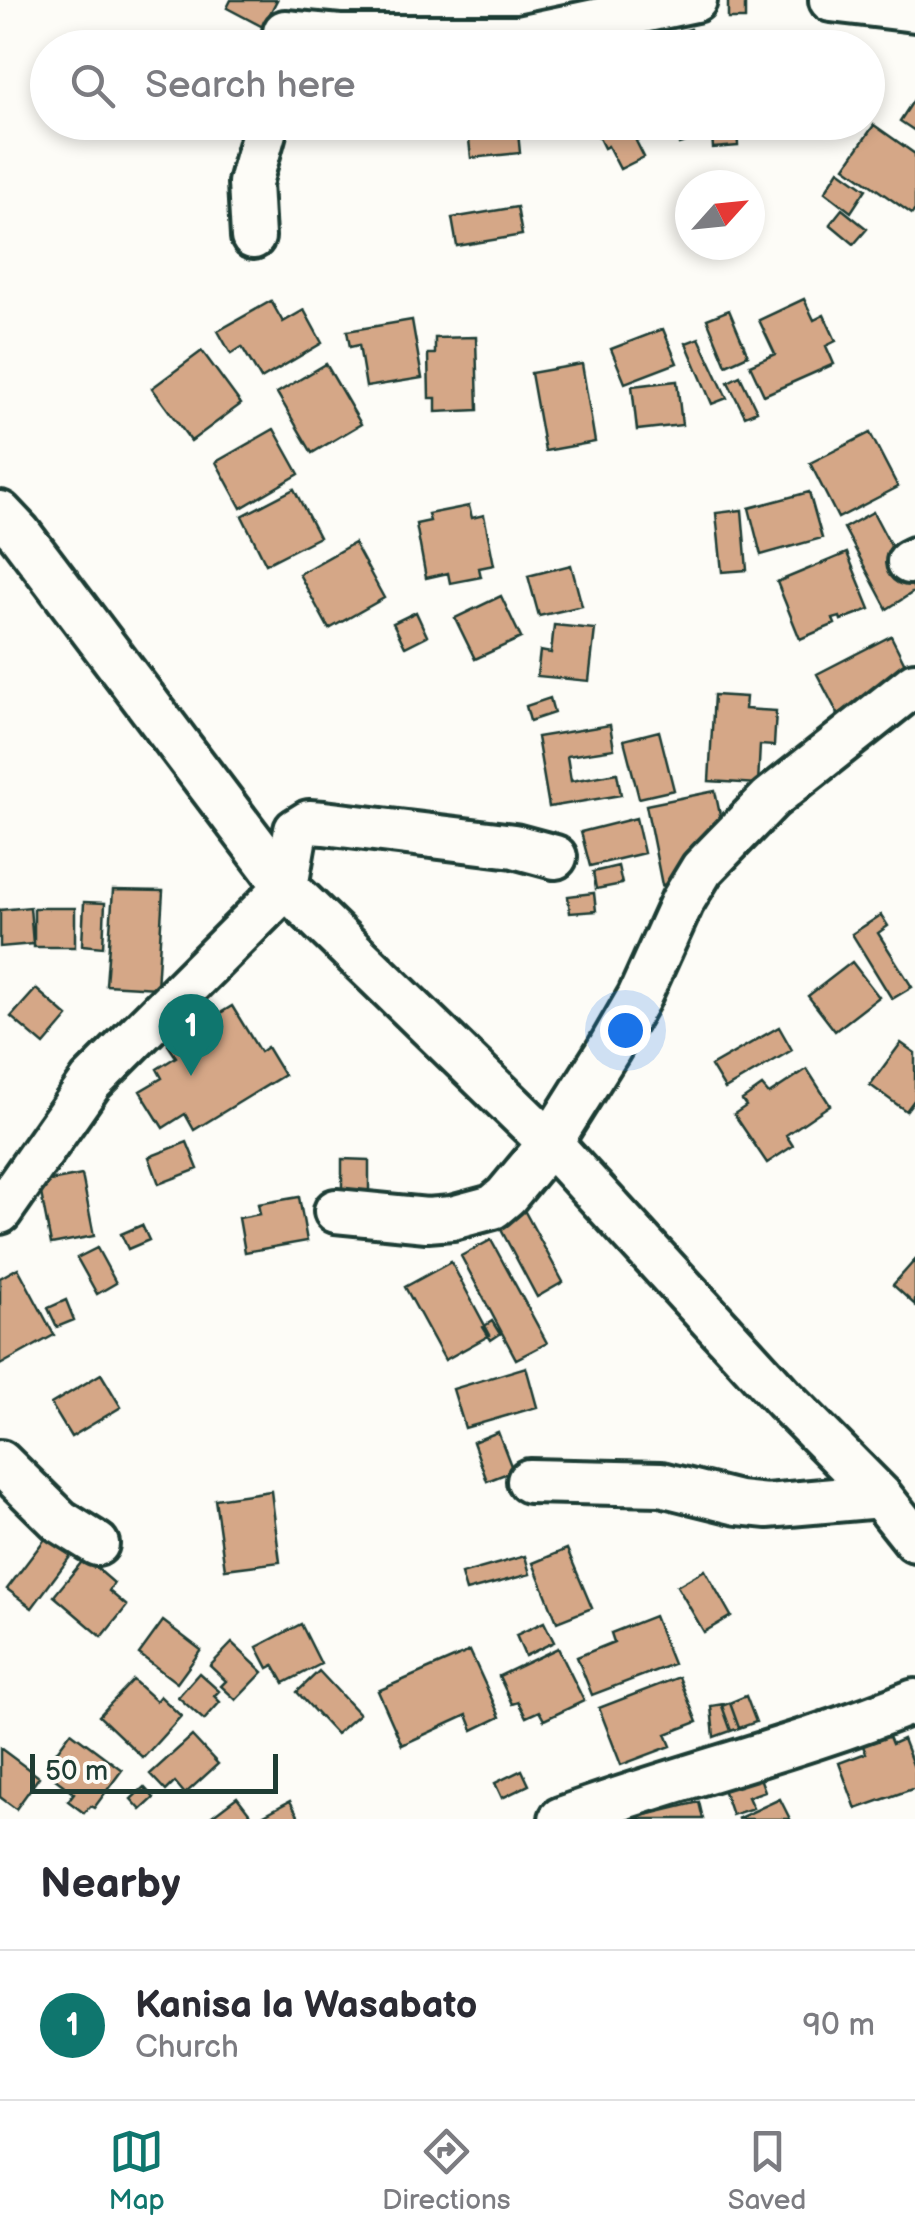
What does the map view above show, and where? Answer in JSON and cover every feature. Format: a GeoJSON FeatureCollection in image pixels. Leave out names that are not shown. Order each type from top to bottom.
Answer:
{"type":"FeatureCollection","features":[{"type":"Feature","properties":{"kind":"street"},"geometry":{"type":"LineString","coordinates":[[287,30],[316,0]]}},
{"type":"Feature","properties":{"kind":"street"},"geometry":{"type":"LineString","coordinates":[[490,0],[514,30]]}},
{"type":"Feature","properties":{"kind":"street"},"geometry":{"type":"LineString","coordinates":[[552,30],[695,0]]}},
{"type":"Feature","properties":{"kind":"street"},"geometry":{"type":"LineString","coordinates":[[831,0],[915,10]]}},
{"type":"Feature","properties":{"kind":"street"},"geometry":{"type":"LineString","coordinates":[[253,237],[250,182],[262,140]]}},
{"type":"Feature","properties":{"kind":"street"},"geometry":{"type":"LineString","coordinates":[[0,513],[286,887],[550,1143],[784,1399],[880,1496],[915,1540]]}},
{"type":"Feature","properties":{"kind":"street"},"geometry":{"type":"LineString","coordinates":[[336,1210],[426,1220],[474,1214],[493,1207],[506,1196],[550,1143],[640,997],[682,902],[702,869],[770,800],[915,684]]}},
{"type":"Feature","properties":{"kind":"street"},"geometry":{"type":"LineString","coordinates":[[0,1212],[91,1082],[286,887],[296,830],[309,822],[499,844],[556,858]]}},
{"type":"Feature","properties":{"kind":"street"},"geometry":{"type":"LineString","coordinates":[[0,1462],[60,1521],[97,1544]]}},
{"type":"Feature","properties":{"kind":"street"},"geometry":{"type":"LineString","coordinates":[[529,1481],[661,1484],[767,1506],[880,1496]]}},
{"type":"Feature","properties":{"kind":"street"},"geometry":{"type":"LineString","coordinates":[[562,1819],[850,1727],[915,1700]]}},
{"type":"Feature","properties":{"kind":"building"},"geometry":{"type":"Polygon","coordinates":[[[231,0],[277,0],[263,27],[227,8],[231,0]]]}},
{"type":"Feature","properties":{"kind":"building"},"geometry":{"type":"Polygon","coordinates":[[[728,0],[745,0],[745,19],[728,19],[728,0]]]}},
{"type":"Feature","properties":{"kind":"building"},"geometry":{"type":"Polygon","coordinates":[[[915,98],[915,131],[900,121],[915,98]]]}},
{"type":"Feature","properties":{"kind":"building"},"geometry":{"type":"Polygon","coordinates":[[[885,133],[915,154],[915,210],[912,214],[845,167],[864,140],[885,140],[885,133]]]}},
{"type":"Feature","properties":{"kind":"building"},"geometry":{"type":"Polygon","coordinates":[[[469,140],[519,140],[520,153],[471,158],[469,140]]]}},
{"type":"Feature","properties":{"kind":"building"},"geometry":{"type":"Polygon","coordinates":[[[600,140],[638,140],[644,157],[620,169],[608,146],[604,148],[600,140]]]}},
{"type":"Feature","properties":{"kind":"building"},"geometry":{"type":"Polygon","coordinates":[[[712,140],[738,140],[738,146],[713,148],[712,140]]]}},
{"type":"Feature","properties":{"kind":"building"},"geometry":{"type":"Polygon","coordinates":[[[839,170],[866,189],[851,212],[825,192],[839,170]]]}},
{"type":"Feature","properties":{"kind":"building"},"geometry":{"type":"Polygon","coordinates":[[[517,207],[522,235],[457,246],[452,218],[517,207]]]}},
{"type":"Feature","properties":{"kind":"building"},"geometry":{"type":"Polygon","coordinates":[[[842,209],[867,229],[854,244],[830,224],[842,209]]]}},
{"type":"Feature","properties":{"kind":"building"},"geometry":{"type":"Polygon","coordinates":[[[804,299],[814,320],[824,315],[836,341],[826,346],[834,364],[764,395],[750,365],[775,354],[759,320],[804,299]]]}},
{"type":"Feature","properties":{"kind":"building"},"geometry":{"type":"Polygon","coordinates":[[[271,301],[283,322],[304,310],[322,343],[261,379],[242,347],[231,354],[218,331],[271,301]]]}},
{"type":"Feature","properties":{"kind":"building"},"geometry":{"type":"Polygon","coordinates":[[[729,310],[748,355],[726,365],[707,319],[729,310]]]}},
{"type":"Feature","properties":{"kind":"building"},"geometry":{"type":"Polygon","coordinates":[[[412,320],[422,378],[366,387],[359,345],[350,347],[347,331],[412,320]]]}},
{"type":"Feature","properties":{"kind":"building"},"geometry":{"type":"Polygon","coordinates":[[[663,329],[677,363],[625,383],[611,349],[663,329]]]}},
{"type":"Feature","properties":{"kind":"building"},"geometry":{"type":"Polygon","coordinates":[[[476,337],[478,410],[436,412],[436,398],[429,398],[428,354],[435,354],[435,338],[476,337]]]}},
{"type":"Feature","properties":{"kind":"building"},"geometry":{"type":"Polygon","coordinates":[[[699,338],[727,398],[712,404],[686,343],[699,338]]]}},
{"type":"Feature","properties":{"kind":"building"},"geometry":{"type":"Polygon","coordinates":[[[202,351],[241,404],[191,441],[152,388],[202,351]]]}},
{"type":"Feature","properties":{"kind":"building"},"geometry":{"type":"Polygon","coordinates":[[[326,364],[361,424],[312,453],[277,393],[326,364]]]}},
{"type":"Feature","properties":{"kind":"building"},"geometry":{"type":"Polygon","coordinates":[[[582,364],[595,442],[545,451],[531,373],[582,364]]]}},
{"type":"Feature","properties":{"kind":"building"},"geometry":{"type":"Polygon","coordinates":[[[740,376],[757,411],[745,416],[728,382],[740,376]]]}},
{"type":"Feature","properties":{"kind":"building"},"geometry":{"type":"Polygon","coordinates":[[[677,381],[682,425],[637,430],[632,386],[677,381]]]}},
{"type":"Feature","properties":{"kind":"building"},"geometry":{"type":"Polygon","coordinates":[[[274,429],[299,474],[241,508],[216,462],[274,429]]]}},
{"type":"Feature","properties":{"kind":"building"},"geometry":{"type":"Polygon","coordinates":[[[870,433],[898,487],[838,518],[810,463],[870,433]]]}},
{"type":"Feature","properties":{"kind":"building"},"geometry":{"type":"Polygon","coordinates":[[[294,489],[319,537],[266,564],[242,516],[294,489]]]}},
{"type":"Feature","properties":{"kind":"building"},"geometry":{"type":"Polygon","coordinates":[[[809,492],[822,538],[761,555],[749,508],[809,492]]]}},
{"type":"Feature","properties":{"kind":"building"},"geometry":{"type":"Polygon","coordinates":[[[469,506],[472,518],[484,515],[494,565],[479,568],[481,577],[450,583],[448,573],[426,578],[416,524],[430,521],[428,514],[469,506]]]}},
{"type":"Feature","properties":{"kind":"building"},"geometry":{"type":"Polygon","coordinates":[[[742,510],[747,570],[722,572],[716,513],[742,510]]]}},
{"type":"Feature","properties":{"kind":"building"},"geometry":{"type":"Polygon","coordinates":[[[873,512],[915,591],[887,609],[844,528],[873,512]]]}},
{"type":"Feature","properties":{"kind":"building"},"geometry":{"type":"Polygon","coordinates":[[[354,543],[384,598],[329,629],[299,574],[354,543]]]}},
{"type":"Feature","properties":{"kind":"building"},"geometry":{"type":"Polygon","coordinates":[[[847,553],[870,609],[841,620],[833,619],[835,624],[800,639],[777,582],[847,553]]]}},
{"type":"Feature","properties":{"kind":"building"},"geometry":{"type":"Polygon","coordinates":[[[571,565],[582,606],[539,616],[528,576],[571,565]]]}},
{"type":"Feature","properties":{"kind":"building"},"geometry":{"type":"Polygon","coordinates":[[[501,596],[521,638],[475,659],[455,618],[501,596]]]}},
{"type":"Feature","properties":{"kind":"building"},"geometry":{"type":"Polygon","coordinates":[[[416,612],[427,636],[405,647],[393,623],[416,612]]]}},
{"type":"Feature","properties":{"kind":"building"},"geometry":{"type":"Polygon","coordinates":[[[554,625],[595,629],[589,681],[537,676],[540,651],[551,653],[554,625]]]}},
{"type":"Feature","properties":{"kind":"building"},"geometry":{"type":"Polygon","coordinates":[[[891,636],[915,684],[865,700],[838,714],[817,674],[891,636]]]}},
{"type":"Feature","properties":{"kind":"building"},"geometry":{"type":"Polygon","coordinates":[[[714,695],[746,697],[745,709],[776,711],[774,746],[760,745],[758,784],[709,781],[714,695]]]}},
{"type":"Feature","properties":{"kind":"building"},"geometry":{"type":"Polygon","coordinates":[[[550,698],[554,713],[530,721],[526,706],[550,698]]]}},
{"type":"Feature","properties":{"kind":"building"},"geometry":{"type":"Polygon","coordinates":[[[610,725],[614,749],[567,756],[571,781],[617,773],[621,795],[549,807],[537,737],[610,725]]]}},
{"type":"Feature","properties":{"kind":"building"},"geometry":{"type":"Polygon","coordinates":[[[659,731],[674,790],[639,798],[624,740],[659,731]]]}},
{"type":"Feature","properties":{"kind":"building"},"geometry":{"type":"Polygon","coordinates":[[[715,791],[732,871],[662,885],[646,805],[715,791]]]}},
{"type":"Feature","properties":{"kind":"building"},"geometry":{"type":"Polygon","coordinates":[[[636,818],[644,853],[590,866],[581,832],[636,818]]]}},
{"type":"Feature","properties":{"kind":"building"},"geometry":{"type":"Polygon","coordinates":[[[618,866],[622,884],[596,889],[593,872],[618,866]]]}},
{"type":"Feature","properties":{"kind":"building"},"geometry":{"type":"Polygon","coordinates":[[[113,890],[163,891],[157,988],[106,985],[113,890]]]}},
{"type":"Feature","properties":{"kind":"building"},"geometry":{"type":"Polygon","coordinates":[[[594,893],[596,911],[570,913],[568,896],[594,893]]]}},
{"type":"Feature","properties":{"kind":"building"},"geometry":{"type":"Polygon","coordinates":[[[84,902],[105,903],[103,947],[82,945],[84,902]]]}},
{"type":"Feature","properties":{"kind":"building"},"geometry":{"type":"Polygon","coordinates":[[[30,907],[33,944],[0,947],[0,910],[30,907]]]}},
{"type":"Feature","properties":{"kind":"building"},"geometry":{"type":"Polygon","coordinates":[[[34,908],[75,908],[75,947],[34,947],[34,908]]]}},
{"type":"Feature","properties":{"kind":"building"},"geometry":{"type":"Polygon","coordinates":[[[881,915],[888,926],[878,933],[912,987],[892,999],[852,934],[881,915]]]}},
{"type":"Feature","properties":{"kind":"building"},"geometry":{"type":"Polygon","coordinates":[[[852,962],[879,997],[835,1031],[808,996],[852,962]]]}},
{"type":"Feature","properties":{"kind":"building"},"geometry":{"type":"Polygon","coordinates":[[[36,989],[68,1017],[44,1045],[11,1017],[36,989]]]}},
{"type":"Feature","properties":{"kind":"building"},"geometry":{"type":"Polygon","coordinates":[[[232,1006],[260,1052],[267,1047],[284,1075],[194,1130],[185,1114],[163,1128],[140,1091],[162,1078],[157,1069],[176,1057],[168,1045],[232,1006]]]}},
{"type":"Feature","properties":{"kind":"building"},"geometry":{"type":"Polygon","coordinates":[[[779,1027],[792,1050],[725,1089],[711,1066],[779,1027]]]}},
{"type":"Feature","properties":{"kind":"building"},"geometry":{"type":"Polygon","coordinates":[[[901,1043],[915,1053],[915,1099],[906,1111],[870,1085],[901,1043]]]}},
{"type":"Feature","properties":{"kind":"building"},"geometry":{"type":"Polygon","coordinates":[[[807,1069],[830,1105],[786,1135],[793,1146],[767,1163],[734,1114],[746,1106],[742,1100],[762,1086],[769,1094],[807,1069]]]}},
{"type":"Feature","properties":{"kind":"building"},"geometry":{"type":"Polygon","coordinates":[[[187,1142],[198,1169],[159,1184],[149,1157],[187,1142]]]}},
{"type":"Feature","properties":{"kind":"building"},"geometry":{"type":"Polygon","coordinates":[[[342,1159],[369,1160],[369,1195],[342,1194],[342,1159]]]}},
{"type":"Feature","properties":{"kind":"building"},"geometry":{"type":"Polygon","coordinates":[[[82,1175],[94,1236],[51,1244],[39,1183],[82,1175]]]}},
{"type":"Feature","properties":{"kind":"building"},"geometry":{"type":"Polygon","coordinates":[[[299,1197],[307,1241],[245,1252],[239,1218],[260,1214],[258,1204],[299,1197]]]}},
{"type":"Feature","properties":{"kind":"building"},"geometry":{"type":"Polygon","coordinates":[[[524,1210],[563,1282],[537,1297],[498,1224],[524,1210]]]}},
{"type":"Feature","properties":{"kind":"building"},"geometry":{"type":"Polygon","coordinates":[[[142,1225],[149,1240],[128,1249],[121,1234],[142,1225]]]}},
{"type":"Feature","properties":{"kind":"building"},"geometry":{"type":"Polygon","coordinates":[[[491,1240],[547,1343],[516,1359],[461,1256],[491,1240]]]}},
{"type":"Feature","properties":{"kind":"building"},"geometry":{"type":"Polygon","coordinates":[[[97,1248],[116,1283],[97,1294],[77,1258],[97,1248]]]}},
{"type":"Feature","properties":{"kind":"building"},"geometry":{"type":"Polygon","coordinates":[[[915,1260],[915,1305],[893,1285],[915,1260]]]}},
{"type":"Feature","properties":{"kind":"building"},"geometry":{"type":"Polygon","coordinates":[[[451,1262],[490,1335],[445,1360],[405,1287],[451,1262]]]}},
{"type":"Feature","properties":{"kind":"building"},"geometry":{"type":"Polygon","coordinates":[[[18,1268],[54,1335],[0,1365],[0,1278],[18,1268]]]}},
{"type":"Feature","properties":{"kind":"building"},"geometry":{"type":"Polygon","coordinates":[[[66,1300],[74,1320],[57,1327],[48,1308],[66,1300]]]}},
{"type":"Feature","properties":{"kind":"building"},"geometry":{"type":"Polygon","coordinates":[[[492,1321],[500,1334],[491,1340],[483,1327],[492,1321]]]}},
{"type":"Feature","properties":{"kind":"building"},"geometry":{"type":"Polygon","coordinates":[[[526,1367],[537,1407],[465,1428],[453,1389],[526,1367]]]}},
{"type":"Feature","properties":{"kind":"building"},"geometry":{"type":"Polygon","coordinates":[[[101,1374],[121,1407],[71,1437],[51,1404],[101,1374]]]}},
{"type":"Feature","properties":{"kind":"building"},"geometry":{"type":"Polygon","coordinates":[[[498,1432],[513,1471],[487,1481],[473,1442],[498,1432]]]}},
{"type":"Feature","properties":{"kind":"building"},"geometry":{"type":"Polygon","coordinates":[[[271,1491],[280,1562],[225,1569],[215,1499],[271,1491]]]}},
{"type":"Feature","properties":{"kind":"building"},"geometry":{"type":"Polygon","coordinates":[[[54,1527],[78,1546],[32,1608],[7,1589],[54,1527]]]}},
{"type":"Feature","properties":{"kind":"building"},"geometry":{"type":"Polygon","coordinates":[[[567,1549],[592,1608],[557,1622],[533,1563],[567,1549]]]}},
{"type":"Feature","properties":{"kind":"building"},"geometry":{"type":"Polygon","coordinates":[[[525,1556],[530,1574],[466,1591],[461,1574],[525,1556]]]}},
{"type":"Feature","properties":{"kind":"building"},"geometry":{"type":"Polygon","coordinates":[[[85,1558],[114,1583],[109,1591],[127,1606],[102,1637],[54,1596],[85,1558]]]}},
{"type":"Feature","properties":{"kind":"building"},"geometry":{"type":"Polygon","coordinates":[[[705,1570],[731,1616],[704,1632],[677,1586],[705,1570]]]}},
{"type":"Feature","properties":{"kind":"building"},"geometry":{"type":"Polygon","coordinates":[[[654,1616],[673,1664],[592,1695],[577,1657],[614,1642],[611,1633],[654,1616]]]}},
{"type":"Feature","properties":{"kind":"building"},"geometry":{"type":"Polygon","coordinates":[[[163,1621],[201,1650],[177,1683],[139,1654],[163,1621]]]}},
{"type":"Feature","properties":{"kind":"building"},"geometry":{"type":"Polygon","coordinates":[[[544,1622],[554,1642],[525,1656],[516,1635],[544,1622]]]}},
{"type":"Feature","properties":{"kind":"building"},"geometry":{"type":"Polygon","coordinates":[[[301,1624],[321,1664],[284,1683],[274,1665],[268,1668],[257,1647],[301,1624]]]}},
{"type":"Feature","properties":{"kind":"building"},"geometry":{"type":"Polygon","coordinates":[[[232,1643],[263,1672],[236,1700],[221,1686],[226,1681],[210,1666],[232,1643]]]}},
{"type":"Feature","properties":{"kind":"building"},"geometry":{"type":"Polygon","coordinates":[[[558,1648],[584,1701],[544,1720],[539,1711],[526,1717],[518,1702],[512,1704],[499,1676],[558,1648]]]}},
{"type":"Feature","properties":{"kind":"building"},"geometry":{"type":"Polygon","coordinates":[[[470,1651],[500,1717],[473,1730],[467,1715],[402,1745],[378,1691],[470,1651]]]}},
{"type":"Feature","properties":{"kind":"building"},"geometry":{"type":"Polygon","coordinates":[[[319,1671],[359,1714],[336,1734],[297,1692],[319,1671]]]}},
{"type":"Feature","properties":{"kind":"building"},"geometry":{"type":"Polygon","coordinates":[[[199,1673],[219,1691],[214,1696],[220,1702],[204,1720],[178,1697],[199,1673]]]}},
{"type":"Feature","properties":{"kind":"building"},"geometry":{"type":"Polygon","coordinates":[[[679,1677],[697,1722],[666,1734],[671,1746],[621,1765],[599,1708],[679,1677]]]}},
{"type":"Feature","properties":{"kind":"building"},"geometry":{"type":"Polygon","coordinates":[[[133,1680],[156,1701],[160,1696],[181,1716],[143,1758],[99,1716],[133,1680]]]}},
{"type":"Feature","properties":{"kind":"building"},"geometry":{"type":"Polygon","coordinates":[[[746,1696],[756,1722],[731,1731],[722,1706],[746,1696]]]}},
{"type":"Feature","properties":{"kind":"building"},"geometry":{"type":"Polygon","coordinates":[[[730,1703],[739,1728],[714,1737],[711,1706],[730,1703]]]}},
{"type":"Feature","properties":{"kind":"building"},"geometry":{"type":"Polygon","coordinates":[[[71,1732],[122,1770],[94,1808],[90,1806],[84,1813],[68,1801],[74,1793],[51,1776],[62,1761],[54,1755],[71,1732]]]}},
{"type":"Feature","properties":{"kind":"building"},"geometry":{"type":"Polygon","coordinates":[[[888,1734],[892,1744],[903,1739],[915,1770],[915,1788],[856,1809],[839,1763],[866,1753],[862,1744],[888,1734]]]}},
{"type":"Feature","properties":{"kind":"building"},"geometry":{"type":"Polygon","coordinates":[[[192,1736],[218,1764],[185,1794],[175,1782],[166,1791],[150,1774],[192,1736]]]}},
{"type":"Feature","properties":{"kind":"building"},"geometry":{"type":"Polygon","coordinates":[[[0,1748],[39,1777],[16,1809],[0,1797],[0,1748]]]}},
{"type":"Feature","properties":{"kind":"building"},"geometry":{"type":"Polygon","coordinates":[[[756,1767],[765,1791],[748,1797],[753,1808],[732,1815],[720,1780],[756,1767]]]}},
{"type":"Feature","properties":{"kind":"building"},"geometry":{"type":"Polygon","coordinates":[[[522,1770],[529,1785],[502,1798],[495,1783],[522,1770]]]}},
{"type":"Feature","properties":{"kind":"building"},"geometry":{"type":"Polygon","coordinates":[[[144,1787],[154,1798],[141,1810],[131,1799],[144,1787]]]}},
{"type":"Feature","properties":{"kind":"building"},"geometry":{"type":"Polygon","coordinates":[[[237,1797],[250,1814],[243,1819],[208,1819],[237,1797]]]}},
{"type":"Feature","properties":{"kind":"building"},"geometry":{"type":"Polygon","coordinates":[[[780,1799],[790,1819],[737,1819],[780,1799]]]}},
{"type":"Feature","properties":{"kind":"building"},"geometry":{"type":"Polygon","coordinates":[[[290,1801],[300,1819],[266,1819],[264,1815],[290,1801]]]}},
{"type":"Feature","properties":{"kind":"building"},"geometry":{"type":"Polygon","coordinates":[[[699,1802],[703,1819],[629,1819],[699,1802]]]}},
{"type":"Feature","properties":{"kind":"place","name":"Kanisa la Wasabato"},"geometry":{"type":"Point","coordinates":[191,1076]}}]}
